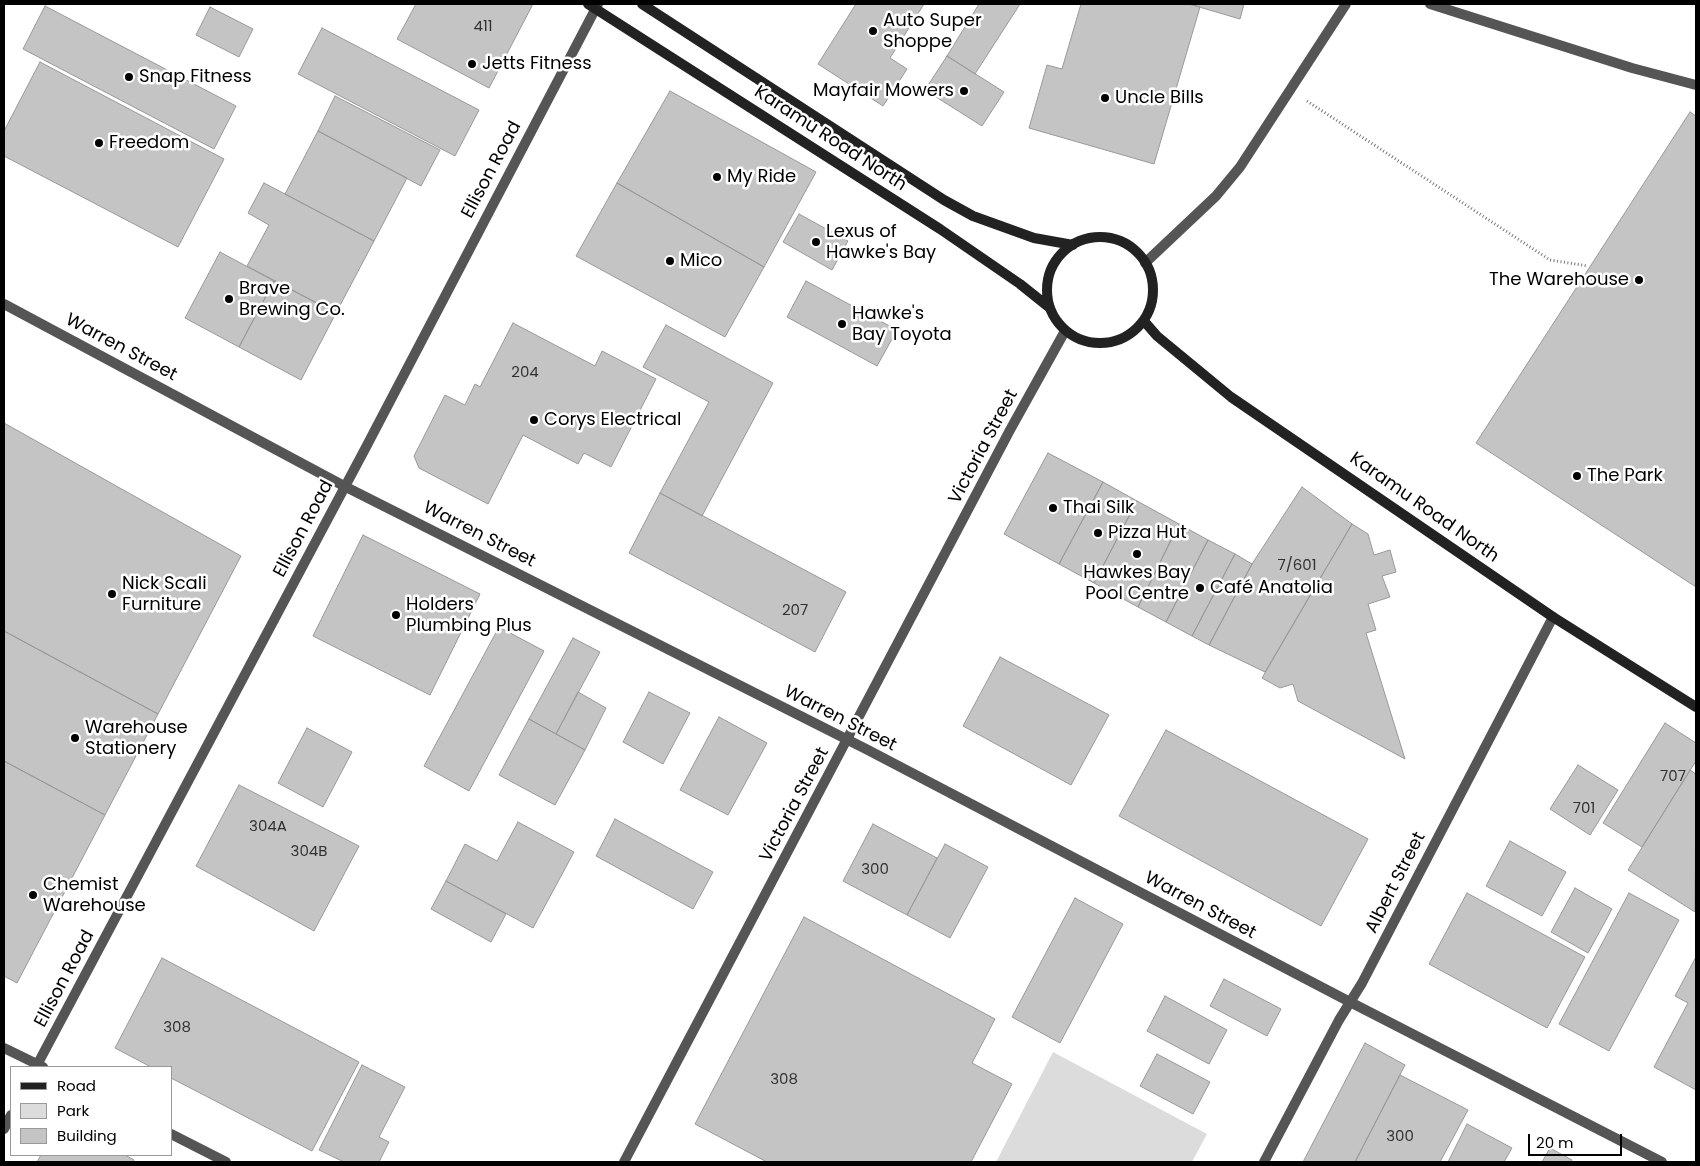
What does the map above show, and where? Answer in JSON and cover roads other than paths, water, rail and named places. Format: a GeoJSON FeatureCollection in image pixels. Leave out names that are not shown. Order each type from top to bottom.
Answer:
{"type":"FeatureCollection","features":[{"type":"Feature","properties":{"kind":"main road","name":"Karamu Road North"},"geometry":{"type":"LineString","coordinates":[[642,4],[944,200],[973,216],[1034,238],[1073,245]]}},
{"type":"Feature","properties":{"kind":"main road","name":"Karamu Road North"},"geometry":{"type":"LineString","coordinates":[[594,5],[940,228],[1020,284],[1050,308]]}},
{"type":"Feature","properties":{"kind":"main road"},"geometry":{"type":"LineString","coordinates":[[1097,237],[1116,239],[1133,248],[1146,263],[1151,276],[1153,291],[1151,305],[1144,321],[1129,335],[1108,344],[1085,342],[1065,331],[1054,318],[1047,302],[1047,284],[1051,268],[1062,252],[1073,245],[1097,237]]}},
{"type":"Feature","properties":{"kind":"main road","name":"Karamu Road North"},"geometry":{"type":"LineString","coordinates":[[1144,321],[1157,336],[1231,397],[1553,617],[1696,707]]}},
{"type":"Feature","properties":{"kind":"street"},"geometry":{"type":"LineString","coordinates":[[1146,263],[1216,196],[1240,167],[1346,4]]}},
{"type":"Feature","properties":{"kind":"street"},"geometry":{"type":"LineString","coordinates":[[1430,4],[1632,68],[1696,85]]}},
{"type":"Feature","properties":{"kind":"street","name":"Ellison Road"},"geometry":{"type":"LineString","coordinates":[[39,1066],[594,5]]}},
{"type":"Feature","properties":{"kind":"street","name":"Warren Street"},"geometry":{"type":"LineString","coordinates":[[4,304],[344,486],[847,740],[1662,1162]]}},
{"type":"Feature","properties":{"kind":"street","name":"Victoria Street"},"geometry":{"type":"LineString","coordinates":[[624,1162],[1010,430],[1065,331]]}},
{"type":"Feature","properties":{"kind":"street","name":"Albert Street"},"geometry":{"type":"LineString","coordinates":[[1264,1162],[1362,983],[1553,617]]}},
{"type":"Feature","properties":{"kind":"street"},"geometry":{"type":"LineString","coordinates":[[4,1048],[39,1066]]}},
{"type":"Feature","properties":{"kind":"street"},"geometry":{"type":"LineString","coordinates":[[4,1129],[10,1117]]}},
{"type":"Feature","properties":{"kind":"street"},"geometry":{"type":"LineString","coordinates":[[172,1135],[226,1162]]}},
{"type":"Feature","properties":{"kind":"place","name":"Auto Super Shoppe"},"geometry":{"type":"Point","coordinates":[873,31]}},
{"type":"Feature","properties":{"kind":"place","name":"Jetts Fitness"},"geometry":{"type":"Point","coordinates":[472,64]}},
{"type":"Feature","properties":{"kind":"place","name":"Snap Fitness"},"geometry":{"type":"Point","coordinates":[129,77]}},
{"type":"Feature","properties":{"kind":"place","name":"Mayfair Mowers"},"geometry":{"type":"Point","coordinates":[964,91]}},
{"type":"Feature","properties":{"kind":"place","name":"Uncle Bills"},"geometry":{"type":"Point","coordinates":[1105,98]}},
{"type":"Feature","properties":{"kind":"place","name":"Freedom"},"geometry":{"type":"Point","coordinates":[99,143]}},
{"type":"Feature","properties":{"kind":"place","name":"My Ride"},"geometry":{"type":"Point","coordinates":[717,177]}},
{"type":"Feature","properties":{"kind":"place","name":"Lexus of Hawke's Bay"},"geometry":{"type":"Point","coordinates":[816,242]}},
{"type":"Feature","properties":{"kind":"place","name":"Mico"},"geometry":{"type":"Point","coordinates":[670,261]}},
{"type":"Feature","properties":{"kind":"place","name":"The Warehouse"},"geometry":{"type":"Point","coordinates":[1639,280]}},
{"type":"Feature","properties":{"kind":"place","name":"Brave Brewing Co."},"geometry":{"type":"Point","coordinates":[229,299]}},
{"type":"Feature","properties":{"kind":"place","name":"Hawke's Bay Toyota"},"geometry":{"type":"Point","coordinates":[842,324]}},
{"type":"Feature","properties":{"kind":"place","name":"Corys Electrical"},"geometry":{"type":"Point","coordinates":[534,420]}},
{"type":"Feature","properties":{"kind":"place","name":"The Park"},"geometry":{"type":"Point","coordinates":[1577,476]}},
{"type":"Feature","properties":{"kind":"place","name":"Thai Silk"},"geometry":{"type":"Point","coordinates":[1053,508]}},
{"type":"Feature","properties":{"kind":"place","name":"Pizza Hut"},"geometry":{"type":"Point","coordinates":[1098,533]}},
{"type":"Feature","properties":{"kind":"place","name":"Hawkes Bay Pool Centre"},"geometry":{"type":"Point","coordinates":[1137,554]}},
{"type":"Feature","properties":{"kind":"place","name":"Café Anatolia"},"geometry":{"type":"Point","coordinates":[1200,588]}},
{"type":"Feature","properties":{"kind":"place","name":"Nick Scali Furniture"},"geometry":{"type":"Point","coordinates":[112,594]}},
{"type":"Feature","properties":{"kind":"place","name":"Holders Plumbing Plus"},"geometry":{"type":"Point","coordinates":[396,615]}},
{"type":"Feature","properties":{"kind":"place","name":"Warehouse Stationery"},"geometry":{"type":"Point","coordinates":[75,738]}},
{"type":"Feature","properties":{"kind":"place","name":"Chemist Warehouse"},"geometry":{"type":"Point","coordinates":[33,895]}}]}
